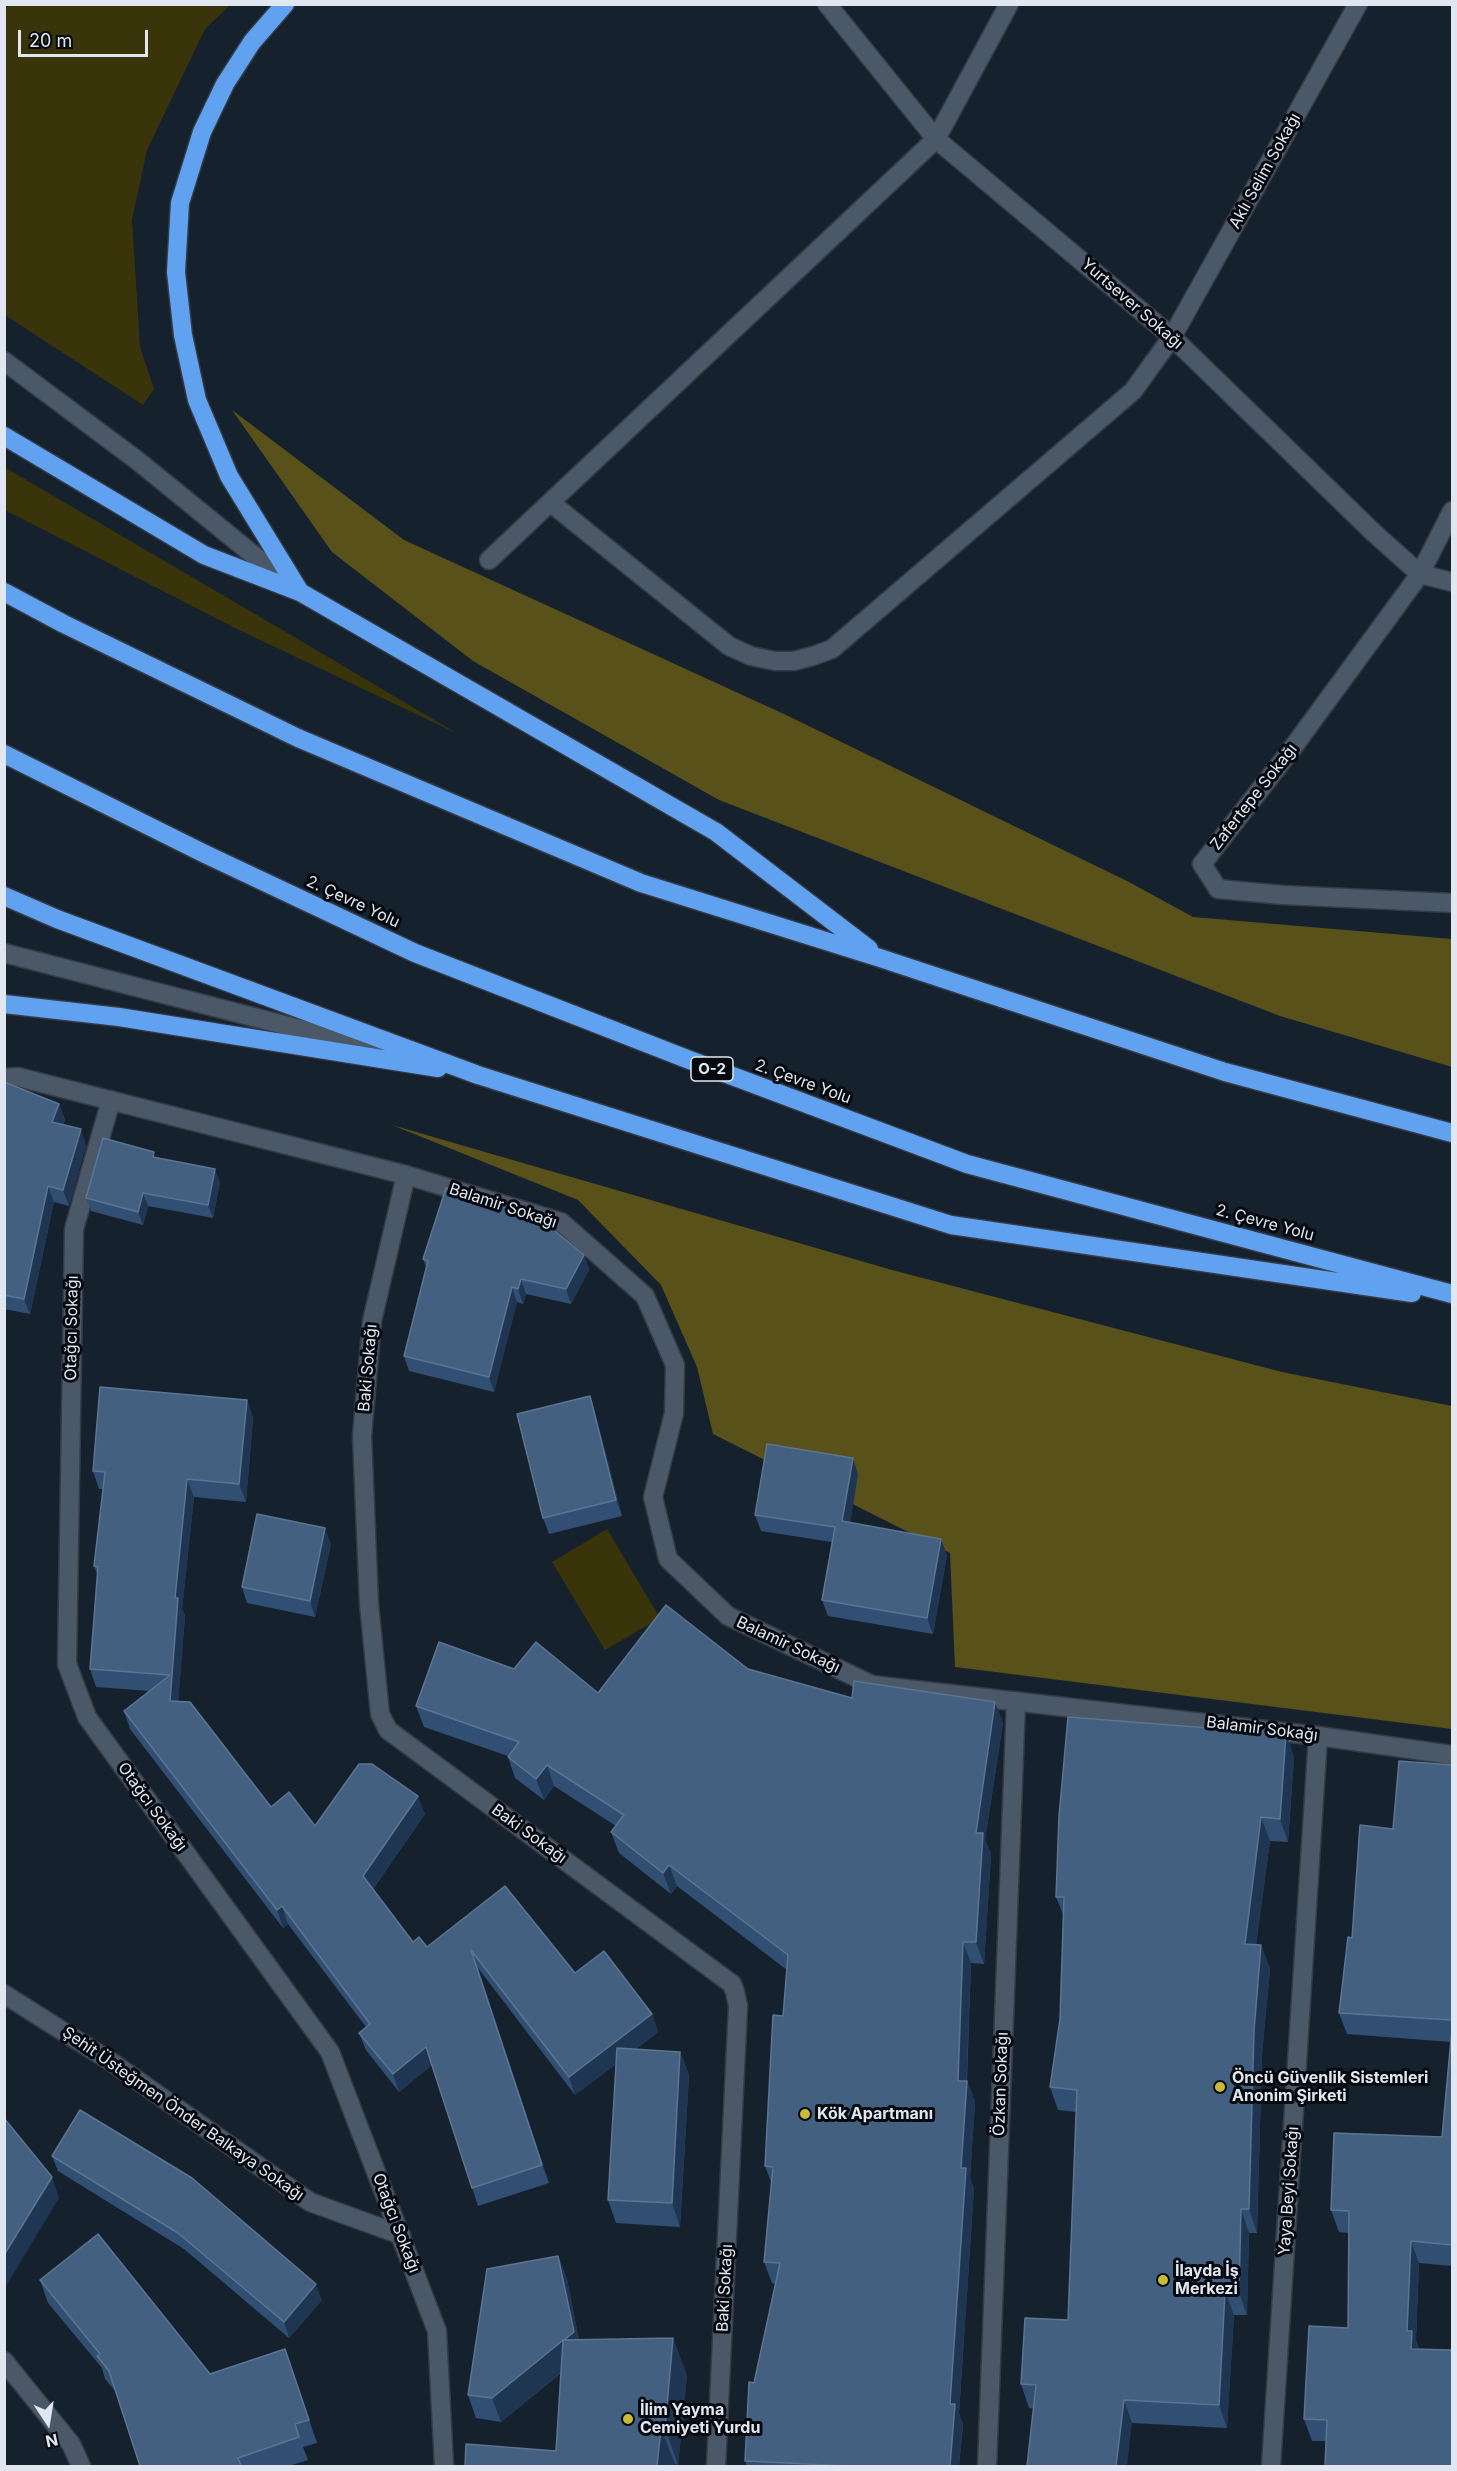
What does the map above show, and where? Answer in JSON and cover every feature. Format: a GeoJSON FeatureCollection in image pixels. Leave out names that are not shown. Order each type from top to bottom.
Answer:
{"type":"FeatureCollection","features":[{"type":"Feature","properties":{"kind":"highway"},"geometry":{"type":"LineString","coordinates":[[285,4],[252,42],[225,84],[202,132],[180,202],[176,272],[183,334],[197,400],[230,476],[300,592]]}},
{"type":"Feature","properties":{"kind":"highway"},"geometry":{"type":"LineString","coordinates":[[4,436],[204,555],[300,592],[716,832],[880,958]]}},
{"type":"Feature","properties":{"kind":"highway"},"geometry":{"type":"LineString","coordinates":[[4,592],[64,624],[298,738],[641,883],[880,958],[1225,1072],[1452,1133]]}},
{"type":"Feature","properties":{"kind":"highway","name":"2. Çevre Yolu"},"geometry":{"type":"LineString","coordinates":[[4,754],[205,854],[415,953],[956,1160],[1452,1293]]}},
{"type":"Feature","properties":{"kind":"highway"},"geometry":{"type":"LineString","coordinates":[[4,896],[57,919],[478,1075],[951,1225],[1452,1299]]}},
{"type":"Feature","properties":{"kind":"highway"},"geometry":{"type":"LineString","coordinates":[[4,1004],[119,1017],[478,1075]]}},
{"type":"Feature","properties":{"kind":"street","name":"Yurtsever Sokağı"},"geometry":{"type":"LineString","coordinates":[[827,4],[936,139],[1172,337],[1374,533],[1420,574],[1452,582]]}},
{"type":"Feature","properties":{"kind":"street"},"geometry":{"type":"LineString","coordinates":[[489,560],[936,139],[1009,4]]}},
{"type":"Feature","properties":{"kind":"street","name":"Aklı Selim Sokağı"},"geometry":{"type":"LineString","coordinates":[[551,503],[729,646],[751,656],[775,661],[794,661],[832,649],[1133,391],[1172,337],[1358,4]]}},
{"type":"Feature","properties":{"kind":"street"},"geometry":{"type":"LineString","coordinates":[[4,361],[138,461],[300,592]]}},
{"type":"Feature","properties":{"kind":"street"},"geometry":{"type":"LineString","coordinates":[[1420,574],[1452,511]]}},
{"type":"Feature","properties":{"kind":"street","name":"Zafertepe Sokağı"},"geometry":{"type":"LineString","coordinates":[[1420,574],[1291,750],[1202,864],[1218,889],[1283,895],[1452,903]]}},
{"type":"Feature","properties":{"kind":"street"},"geometry":{"type":"LineString","coordinates":[[4,953],[478,1075]]}},
{"type":"Feature","properties":{"kind":"street","name":"Balamir Sokağı"},"geometry":{"type":"LineString","coordinates":[[4,1078],[18,1077],[406,1175],[561,1222],[645,1296],[675,1365],[674,1413],[653,1497],[668,1559],[728,1616],[872,1685],[1318,1736],[1452,1755]]}},
{"type":"Feature","properties":{"kind":"street","name":"Otağcı Sokağı"},"geometry":{"type":"LineString","coordinates":[[111,1100],[74,1229],[67,1664],[87,1717],[330,2052],[437,2331],[444,2466]]}},
{"type":"Feature","properties":{"kind":"street","name":"Baki Sokağı"},"geometry":{"type":"LineString","coordinates":[[406,1175],[372,1321],[362,1436],[369,1604],[380,1714],[388,1730],[732,1984],[738,2006],[716,2466]]}},
{"type":"Feature","properties":{"kind":"street","name":"Özkan Sokağı"},"geometry":{"type":"LineString","coordinates":[[987,2466],[1016,1701]]}},
{"type":"Feature","properties":{"kind":"street","name":"Yaya Beyi Sokağı"},"geometry":{"type":"LineString","coordinates":[[1271,2466],[1318,1736]]}},
{"type":"Feature","properties":{"kind":"street","name":"Şehit Üsteğmen Önder Balkaya Sokağı"},"geometry":{"type":"LineString","coordinates":[[4,1994],[113,2063],[310,2202],[401,2235]]}},
{"type":"Feature","properties":{"kind":"street"},"geometry":{"type":"LineString","coordinates":[[4,2361],[71,2444],[81,2466]]}},
{"type":"Feature","properties":{"kind":"shaded area"},"geometry":{"type":"Polygon","coordinates":[[[10,4],[230,5],[205,29],[147,150],[132,220],[140,347],[154,389],[143,405],[5,315],[4,10],[10,4]]]}},
{"type":"Feature","properties":{"kind":"shaded area"},"geometry":{"type":"Polygon","coordinates":[[[232,410],[404,540],[784,714],[1129,882],[1193,917],[1452,939],[1452,1067],[1280,1016],[719,800],[473,661],[332,552],[232,410]]]}},
{"type":"Feature","properties":{"kind":"shaded area"},"geometry":{"type":"Polygon","coordinates":[[[4,467],[458,734],[237,629],[5,510],[4,467]]]}},
{"type":"Feature","properties":{"kind":"shaded area"},"geometry":{"type":"Polygon","coordinates":[[[392,1125],[892,1270],[1282,1372],[1452,1406],[1452,1729],[955,1667],[950,1553],[713,1434],[697,1367],[661,1285],[578,1200],[392,1125]]]}},
{"type":"Feature","properties":{"kind":"shaded area"},"geometry":{"type":"Polygon","coordinates":[[[607,1529],[660,1618],[605,1650],[552,1562],[607,1529]]]}},
{"type":"Feature","properties":{"kind":"building"},"geometry":{"type":"Polygon","coordinates":[[[4,1082],[59,1104],[52,1122],[81,1129],[63,1190],[48,1186],[24,1299],[4,1295],[4,1082]]]}},
{"type":"Feature","properties":{"kind":"building"},"geometry":{"type":"Polygon","coordinates":[[[103,1138],[154,1152],[153,1157],[215,1169],[208,1205],[143,1193],[138,1212],[86,1198],[103,1138]]]}},
{"type":"Feature","properties":{"kind":"building"},"geometry":{"type":"Polygon","coordinates":[[[446,1188],[539,1218],[584,1255],[566,1289],[521,1279],[518,1289],[512,1287],[489,1377],[404,1356],[428,1261],[423,1259],[446,1188]]]}},
{"type":"Feature","properties":{"kind":"building"},"geometry":{"type":"Polygon","coordinates":[[[100,1387],[247,1400],[239,1484],[187,1479],[175,1598],[178,1598],[170,1701],[190,1702],[271,1807],[289,1792],[315,1826],[359,1764],[372,1764],[418,1796],[363,1876],[413,1942],[419,1937],[427,1947],[505,1886],[575,1973],[604,1951],[652,2014],[569,2077],[471,1950],[542,2165],[472,2188],[426,2047],[393,2074],[359,2033],[370,2024],[282,1906],[277,1910],[124,1711],[170,1675],[90,1669],[98,1567],[94,1566],[105,1472],[93,1471],[100,1387]]]}},
{"type":"Feature","properties":{"kind":"building"},"geometry":{"type":"Polygon","coordinates":[[[590,1396],[616,1500],[543,1518],[517,1414],[590,1396]]]}},
{"type":"Feature","properties":{"kind":"building"},"geometry":{"type":"Polygon","coordinates":[[[767,1444],[853,1458],[842,1521],[941,1539],[927,1618],[822,1600],[835,1527],[755,1515],[767,1444]]]}},
{"type":"Feature","properties":{"kind":"building"},"geometry":{"type":"Polygon","coordinates":[[[257,1514],[325,1528],[310,1601],[242,1587],[257,1514]]]}},
{"type":"Feature","properties":{"kind":"building"},"geometry":{"type":"Polygon","coordinates":[[[666,1605],[748,1669],[852,1698],[854,1681],[995,1702],[976,1833],[983,1833],[976,1942],[963,1942],[958,2081],[967,2081],[961,2168],[966,2168],[950,2404],[955,2404],[950,2466],[848,2466],[745,2461],[749,2382],[754,2383],[780,2263],[764,2262],[773,2167],[765,2166],[773,2015],[783,2016],[788,1955],[669,1865],[663,1873],[611,1832],[624,1815],[547,1765],[536,1779],[508,1757],[519,1742],[416,1706],[439,1642],[514,1669],[536,1642],[598,1693],[666,1605]]]}},
{"type":"Feature","properties":{"kind":"building"},"geometry":{"type":"Polygon","coordinates":[[[1068,1717],[1286,1734],[1280,1819],[1261,1817],[1245,1944],[1261,1945],[1254,2031],[1249,2209],[1241,2209],[1239,2292],[1225,2292],[1219,2405],[1124,2400],[1116,2466],[1027,2466],[1036,2385],[1021,2384],[1025,2318],[1068,2320],[1077,2090],[1050,2087],[1060,2019],[1064,1897],[1056,1897],[1059,1816],[1068,1717]]]}},
{"type":"Feature","properties":{"kind":"building"},"geometry":{"type":"Polygon","coordinates":[[[1399,1761],[1452,1765],[1452,2020],[1339,2013],[1348,1937],[1352,1938],[1360,1825],[1393,1829],[1399,1761]]]}},
{"type":"Feature","properties":{"kind":"building"},"geometry":{"type":"Polygon","coordinates":[[[1452,2028],[1452,2245],[1411,2241],[1407,2331],[1412,2331],[1411,2349],[1452,2350],[1452,2466],[1325,2466],[1327,2420],[1304,2419],[1309,2326],[1348,2328],[1349,2211],[1331,2210],[1334,2133],[1442,2137],[1452,2028]]]}},
{"type":"Feature","properties":{"kind":"building"},"geometry":{"type":"Polygon","coordinates":[[[617,2048],[680,2052],[672,2203],[608,2200],[617,2048]]]}},
{"type":"Feature","properties":{"kind":"building"},"geometry":{"type":"Polygon","coordinates":[[[80,2110],[192,2178],[316,2284],[284,2322],[178,2233],[52,2156],[80,2110]]]}},
{"type":"Feature","properties":{"kind":"building"},"geometry":{"type":"Polygon","coordinates":[[[4,2118],[52,2177],[4,2255],[4,2118]]]}},
{"type":"Feature","properties":{"kind":"building"},"geometry":{"type":"Polygon","coordinates":[[[98,2234],[210,2374],[285,2349],[309,2420],[295,2424],[299,2437],[238,2458],[241,2466],[140,2466],[109,2371],[97,2356],[100,2354],[40,2280],[98,2234]]]}},
{"type":"Feature","properties":{"kind":"building"},"geometry":{"type":"Polygon","coordinates":[[[558,2256],[574,2332],[492,2398],[468,2395],[487,2269],[558,2256]]]}},
{"type":"Feature","properties":{"kind":"building"},"geometry":{"type":"Polygon","coordinates":[[[673,2338],[665,2428],[661,2428],[657,2466],[465,2466],[466,2444],[556,2451],[563,2340],[673,2338]]]}},
{"type":"Feature","properties":{"kind":"place","name":"Öncü Güvenlik Sistemleri Anonim Şirketi"},"geometry":{"type":"Point","coordinates":[1220,2087]}},
{"type":"Feature","properties":{"kind":"place","name":"Kök Apartmanı"},"geometry":{"type":"Point","coordinates":[805,2114]}},
{"type":"Feature","properties":{"kind":"place","name":"İlayda İş Merkezi"},"geometry":{"type":"Point","coordinates":[1163,2280]}},
{"type":"Feature","properties":{"kind":"place","name":"İlim Yayma Cemiyeti Yurdu"},"geometry":{"type":"Point","coordinates":[628,2419]}}]}
